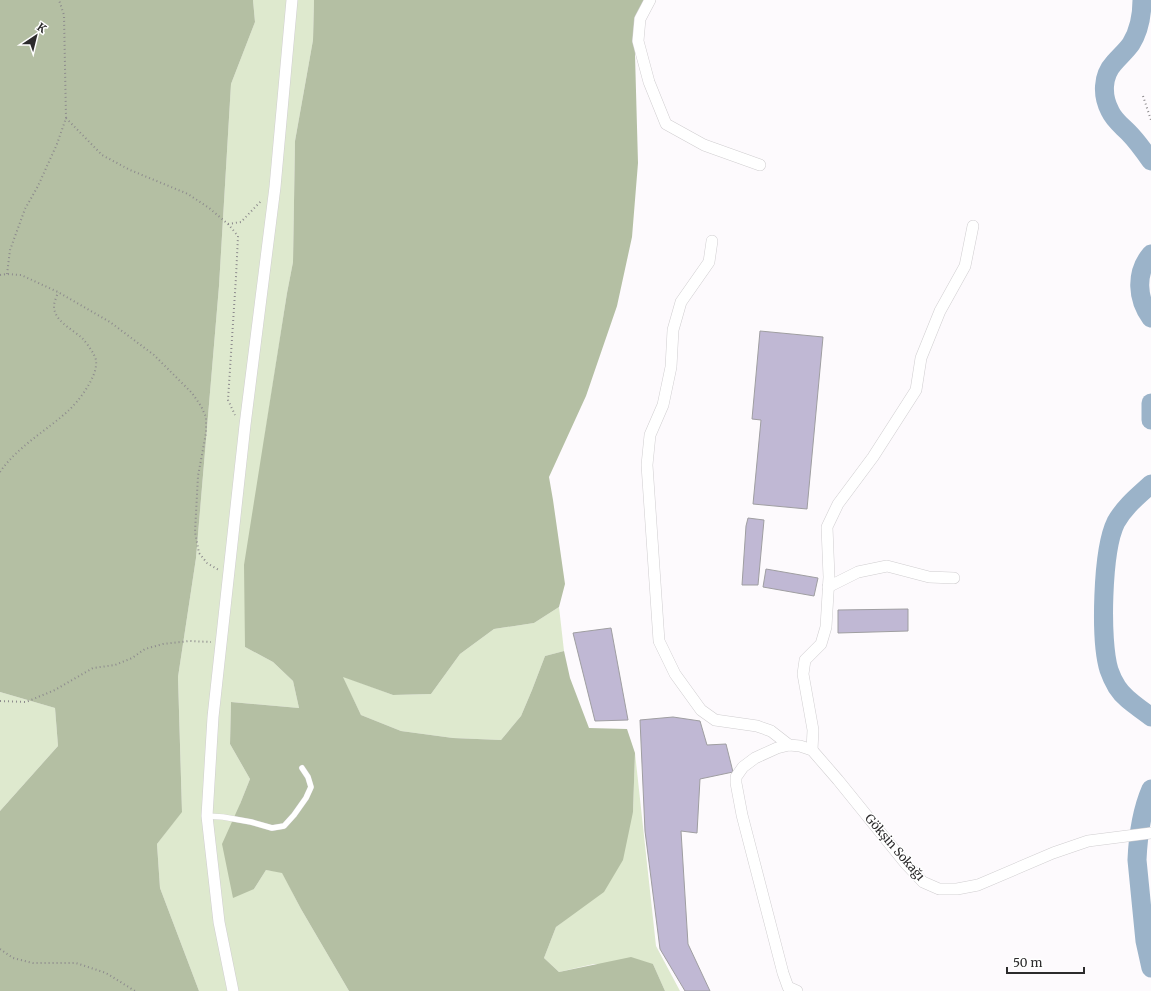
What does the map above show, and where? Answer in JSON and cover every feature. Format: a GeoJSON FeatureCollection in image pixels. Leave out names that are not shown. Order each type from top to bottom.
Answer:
{"type":"FeatureCollection","features":[{"type":"Feature","properties":{"kind":"street"},"geometry":{"type":"LineString","coordinates":[[233,991],[219,922],[207,816],[212,717],[244,433],[275,187],[292,0]]}},
{"type":"Feature","properties":{"kind":"street"},"geometry":{"type":"LineString","coordinates":[[650,0],[640,18],[638,41],[649,82],[666,124],[704,145],[760,165]]}},
{"type":"Feature","properties":{"kind":"street"},"geometry":{"type":"LineString","coordinates":[[790,990],[783,973],[746,830],[736,777],[743,767],[755,758],[777,748],[789,745],[800,746],[812,750],[813,730],[803,674],[806,660],[821,644],[826,627],[828,587],[827,527],[838,504],[873,457],[916,390],[921,358],[940,311],[965,266],[973,226]]}},
{"type":"Feature","properties":{"kind":"street"},"geometry":{"type":"LineString","coordinates":[[712,241],[709,262],[681,302],[673,330],[671,368],[663,405],[650,435],[647,466],[659,641],[675,674],[701,710],[715,720],[757,726],[771,731],[789,745]]}},
{"type":"Feature","properties":{"kind":"street"},"geometry":{"type":"LineString","coordinates":[[828,587],[858,572],[887,566],[929,577],[954,578]]}},
{"type":"Feature","properties":{"kind":"street","name":"Gökşin Sokağı"},"geometry":{"type":"LineString","coordinates":[[812,750],[910,869],[923,882],[939,889],[957,889],[978,885],[1053,853],[1088,841],[1151,833]]}},
{"type":"Feature","properties":{"kind":"lane"},"geometry":{"type":"LineString","coordinates":[[207,816],[251,822],[272,828],[284,826],[306,798],[311,787],[308,777],[302,768]]}},
{"type":"Feature","properties":{"kind":"path"},"geometry":{"type":"LineString","coordinates":[[7,274],[10,250],[25,209],[58,144],[66,118],[64,15],[59,0]]}},
{"type":"Feature","properties":{"kind":"path"},"geometry":{"type":"LineString","coordinates":[[1142,96],[1151,120]]}},
{"type":"Feature","properties":{"kind":"path"},"geometry":{"type":"LineString","coordinates":[[66,118],[102,155],[130,170],[188,194],[209,208],[228,224],[238,236],[228,400],[244,433]]}},
{"type":"Feature","properties":{"kind":"path"},"geometry":{"type":"LineString","coordinates":[[228,224],[241,222],[275,187]]}},
{"type":"Feature","properties":{"kind":"path"},"geometry":{"type":"LineString","coordinates":[[0,276],[7,274],[21,275],[58,292],[110,322],[154,355],[192,393],[201,406],[206,417],[206,433],[198,476],[195,532],[199,552],[207,563],[228,576]]}},
{"type":"Feature","properties":{"kind":"path"},"geometry":{"type":"LineString","coordinates":[[0,472],[6,464],[32,440],[69,410],[90,384],[95,372],[96,361],[92,351],[83,339],[62,322],[56,314],[54,306],[58,292]]}},
{"type":"Feature","properties":{"kind":"path"},"geometry":{"type":"LineString","coordinates":[[0,701],[26,702],[56,690],[93,668],[115,665],[132,658],[145,649],[163,644],[221,642]]}},
{"type":"Feature","properties":{"kind":"path"},"geometry":{"type":"LineString","coordinates":[[0,949],[13,958],[33,963],[76,963],[106,973],[135,991]]}},
{"type":"Feature","properties":{"kind":"green space"},"geometry":{"type":"Polygon","coordinates":[[[0,0],[253,0],[255,22],[231,84],[219,286],[196,558],[178,677],[182,812],[157,844],[160,888],[199,991],[0,991],[0,811],[58,746],[55,708],[0,692],[0,0]]]}},
{"type":"Feature","properties":{"kind":"green space"},"geometry":{"type":"Polygon","coordinates":[[[253,0],[314,0],[313,40],[295,141],[293,262],[265,435],[245,647],[273,662],[293,681],[299,708],[231,702],[230,744],[250,779],[240,804],[254,889],[266,870],[282,872],[301,909],[349,991],[199,991],[160,888],[157,844],[182,811],[178,677],[196,558],[219,286],[231,84],[255,22],[253,0]]]}},
{"type":"Feature","properties":{"kind":"green space"},"geometry":{"type":"Polygon","coordinates":[[[314,0],[644,0],[634,19],[638,163],[632,237],[617,306],[586,396],[549,477],[565,584],[559,607],[534,623],[494,629],[460,654],[431,694],[393,695],[343,677],[361,715],[401,731],[453,738],[501,740],[521,716],[545,656],[564,651],[570,678],[589,728],[627,729],[635,753],[633,812],[623,860],[604,892],[556,927],[544,958],[559,972],[631,957],[653,964],[665,991],[349,991],[301,909],[282,873],[266,870],[254,889],[233,898],[222,844],[250,779],[230,744],[231,702],[299,708],[293,681],[273,662],[245,647],[244,565],[293,262],[295,141],[313,40],[314,0]]]}},
{"type":"Feature","properties":{"kind":"green space"},"geometry":{"type":"Polygon","coordinates":[[[559,607],[564,651],[545,656],[521,716],[501,740],[453,738],[401,731],[361,715],[342,676],[393,695],[431,694],[460,654],[494,629],[534,623],[559,607]]]}},
{"type":"Feature","properties":{"kind":"green space"},"geometry":{"type":"Polygon","coordinates":[[[0,692],[55,708],[58,746],[0,811],[0,692]]]}},
{"type":"Feature","properties":{"kind":"green space"},"geometry":{"type":"Polygon","coordinates":[[[635,753],[656,946],[680,991],[665,991],[653,964],[594,964],[559,972],[544,958],[556,927],[575,912],[633,812],[635,753]]]}},
{"type":"Feature","properties":{"kind":"building"},"geometry":{"type":"Polygon","coordinates":[[[760,331],[823,337],[807,509],[753,504],[761,420],[752,419],[760,331]]]}},
{"type":"Feature","properties":{"kind":"building"},"geometry":{"type":"Polygon","coordinates":[[[748,518],[764,520],[758,585],[742,585],[746,526],[748,518]]]}},
{"type":"Feature","properties":{"kind":"building"},"geometry":{"type":"Polygon","coordinates":[[[766,569],[818,578],[814,596],[763,587],[766,569]]]}},
{"type":"Feature","properties":{"kind":"building"},"geometry":{"type":"Polygon","coordinates":[[[908,609],[908,631],[838,633],[838,610],[908,609]]]}},
{"type":"Feature","properties":{"kind":"building"},"geometry":{"type":"Polygon","coordinates":[[[611,628],[628,720],[595,721],[573,633],[611,628]]]}},
{"type":"Feature","properties":{"kind":"building"},"geometry":{"type":"Polygon","coordinates":[[[673,717],[700,721],[707,745],[726,744],[733,772],[700,779],[697,833],[681,831],[688,944],[710,991],[685,991],[660,949],[645,831],[640,720],[673,717]]]}},
{"type":"Feature","properties":{"kind":"waterway"},"geometry":{"type":"LineString","coordinates":[[1142,0],[1141,18],[1134,39],[1129,47],[1110,68],[1104,86],[1107,105],[1112,114],[1151,161]]}},
{"type":"Feature","properties":{"kind":"waterway"},"geometry":{"type":"LineString","coordinates":[[1151,254],[1142,269],[1140,278],[1143,303],[1151,318]]}},
{"type":"Feature","properties":{"kind":"waterway"},"geometry":{"type":"LineString","coordinates":[[1151,403],[1151,420]]}},
{"type":"Feature","properties":{"kind":"waterway"},"geometry":{"type":"LineString","coordinates":[[1151,484],[1123,511],[1116,522],[1111,535],[1108,553],[1104,596],[1104,639],[1109,670],[1117,687],[1124,696],[1151,717]]}},
{"type":"Feature","properties":{"kind":"waterway"},"geometry":{"type":"LineString","coordinates":[[1151,789],[1141,824],[1137,860],[1145,941],[1151,968]]}}]}
